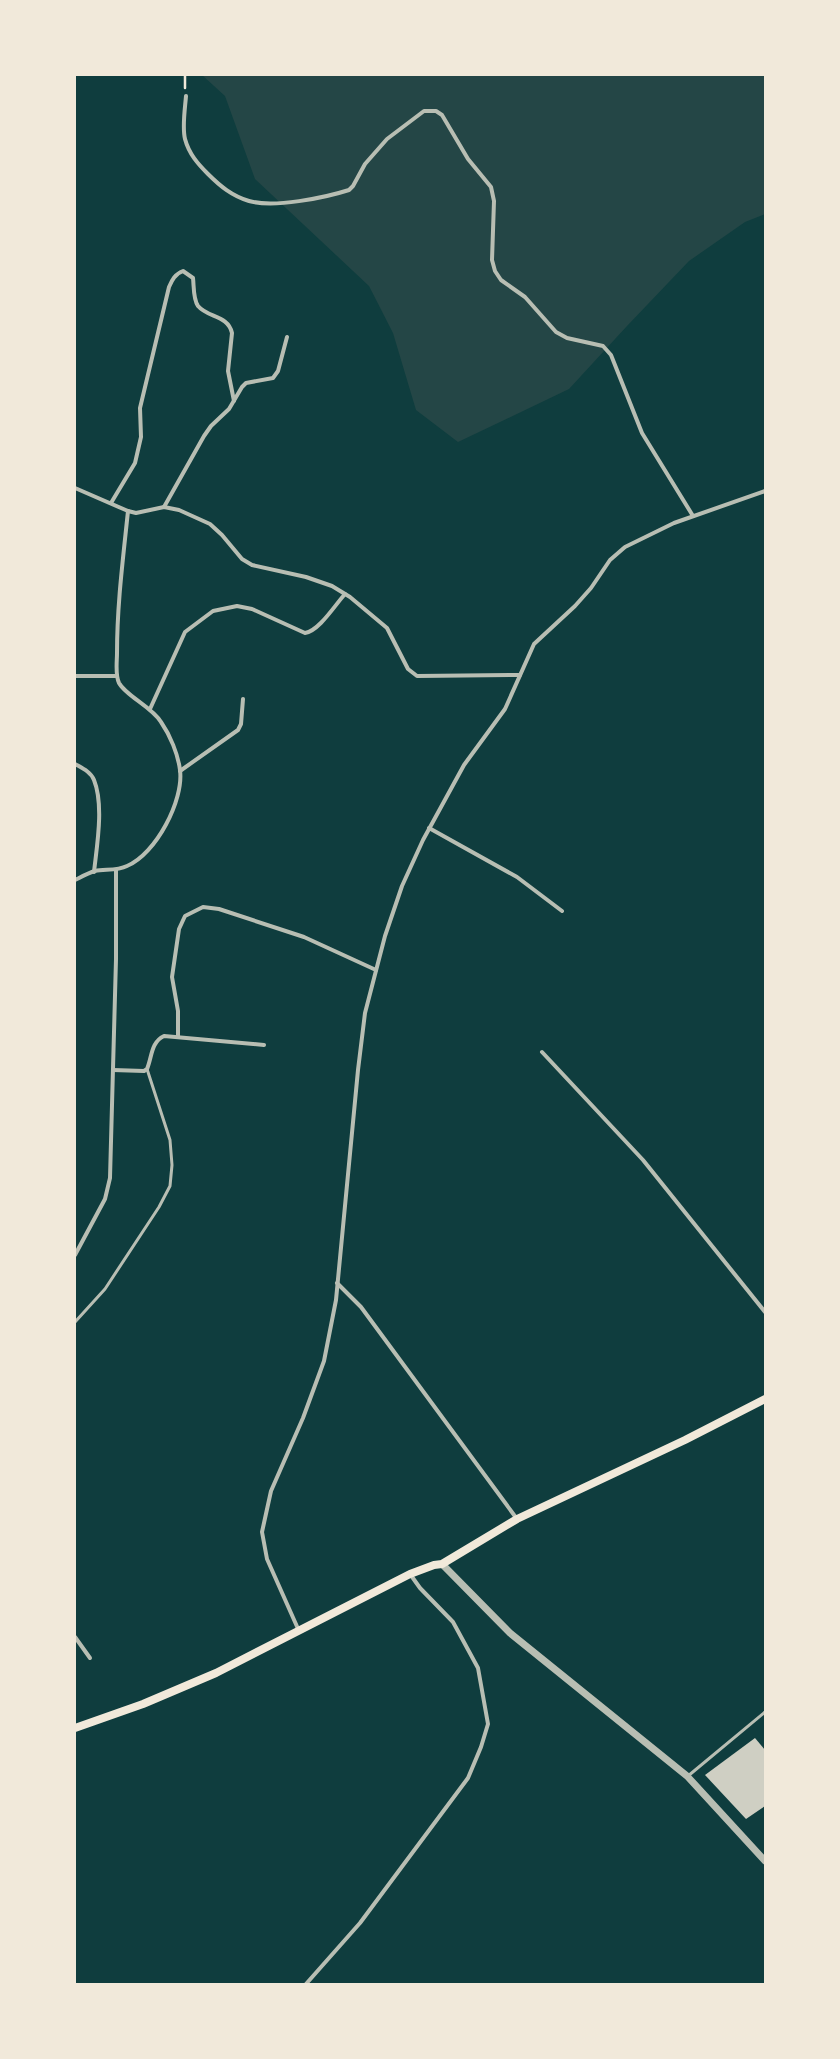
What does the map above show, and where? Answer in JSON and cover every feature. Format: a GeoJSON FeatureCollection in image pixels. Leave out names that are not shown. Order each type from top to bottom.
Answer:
{"type":"FeatureCollection","features":[{"type":"Feature","properties":{"kind":"main road"},"geometry":{"type":"LineString","coordinates":[[75,1728],[144,1704],[216,1673],[410,1574],[434,1565],[442,1564],[517,1519],[685,1440],[765,1399]]}},
{"type":"Feature","properties":{"kind":"street"},"geometry":{"type":"LineString","coordinates":[[186,96],[184,138],[195,161],[220,185],[236,196],[250,201],[266,203],[306,200],[349,190],[375,151],[388,139],[424,112],[430,110],[436,111],[442,115],[468,159],[491,187],[494,201],[492,260],[501,280],[525,297],[556,332],[567,338],[603,346],[611,355],[642,434],[693,516]]}},
{"type":"Feature","properties":{"kind":"street"},"geometry":{"type":"LineString","coordinates":[[111,503],[135,463],[141,437],[140,408],[147,376],[169,287],[178,273],[183,271],[193,278],[198,306],[225,321],[231,328],[232,333],[228,371],[234,401]]}},
{"type":"Feature","properties":{"kind":"street"},"geometry":{"type":"LineString","coordinates":[[164,507],[204,436],[234,401],[246,383],[273,378],[278,371],[287,337]]}},
{"type":"Feature","properties":{"kind":"street"},"geometry":{"type":"LineString","coordinates":[[75,488],[136,513],[164,507],[179,510],[210,524],[242,558],[252,565],[306,577],[332,586],[345,594],[387,628],[412,674],[426,677],[520,675]]}},
{"type":"Feature","properties":{"kind":"street"},"geometry":{"type":"LineString","coordinates":[[299,1631],[267,1559],[262,1532],[270,1491],[303,1418],[324,1361],[336,1300],[358,1070],[365,1013],[376,970],[402,886],[429,828],[464,765],[505,709],[534,644],[575,606],[617,553],[625,547],[674,523],[765,491]]}},
{"type":"Feature","properties":{"kind":"street"},"geometry":{"type":"LineString","coordinates":[[75,880],[94,872],[116,870],[128,866],[139,859],[162,833],[178,792],[180,771],[170,738],[161,721],[150,709],[123,688],[117,676],[117,610],[128,511]]}},
{"type":"Feature","properties":{"kind":"street"},"geometry":{"type":"LineString","coordinates":[[150,709],[185,632],[213,611],[237,606],[252,609],[305,633],[316,628],[345,594]]}},
{"type":"Feature","properties":{"kind":"street"},"geometry":{"type":"LineString","coordinates":[[75,676],[117,676]]}},
{"type":"Feature","properties":{"kind":"street"},"geometry":{"type":"LineString","coordinates":[[180,771],[238,730],[241,724],[243,699]]}},
{"type":"Feature","properties":{"kind":"street"},"geometry":{"type":"LineString","coordinates":[[75,764],[90,774],[94,780],[98,800],[99,822],[94,872]]}},
{"type":"Feature","properties":{"kind":"street"},"geometry":{"type":"LineString","coordinates":[[429,828],[517,877],[562,911]]}},
{"type":"Feature","properties":{"kind":"street"},"geometry":{"type":"LineString","coordinates":[[75,1255],[105,1200],[110,1178],[116,870]]}},
{"type":"Feature","properties":{"kind":"street"},"geometry":{"type":"LineString","coordinates":[[178,1036],[178,1011],[172,977],[179,929],[185,916],[203,907],[219,909],[304,937],[376,970]]}},
{"type":"Feature","properties":{"kind":"street"},"geometry":{"type":"LineString","coordinates":[[113,1070],[144,1071],[147,1069],[155,1044],[158,1039],[164,1036],[178,1036],[264,1045]]}},
{"type":"Feature","properties":{"kind":"street"},"geometry":{"type":"LineString","coordinates":[[542,1052],[643,1160],[765,1312]]}},
{"type":"Feature","properties":{"kind":"street"},"geometry":{"type":"LineString","coordinates":[[337,1283],[361,1307],[517,1519]]}},
{"type":"Feature","properties":{"kind":"street"},"geometry":{"type":"LineString","coordinates":[[442,1564],[510,1633],[687,1776],[765,1861]]}},
{"type":"Feature","properties":{"kind":"street"},"geometry":{"type":"LineString","coordinates":[[306,1984],[360,1923],[468,1778],[481,1747],[488,1724],[478,1668],[453,1622],[420,1588],[410,1574]]}},
{"type":"Feature","properties":{"kind":"street"},"geometry":{"type":"LineString","coordinates":[[75,1637],[90,1658]]}},
{"type":"Feature","properties":{"kind":"lane"},"geometry":{"type":"LineString","coordinates":[[75,1322],[105,1289],[159,1207],[170,1186],[172,1165],[170,1140],[147,1069]]}},
{"type":"Feature","properties":{"kind":"lane"},"geometry":{"type":"LineString","coordinates":[[687,1776],[765,1712]]}},
{"type":"Feature","properties":{"kind":"shaded area"},"geometry":{"type":"Polygon","coordinates":[[[202,75],[765,75],[765,214],[745,222],[689,261],[569,389],[458,442],[416,410],[393,333],[369,286],[255,179],[225,96],[202,75]]]}},
{"type":"Feature","properties":{"kind":"building"},"geometry":{"type":"Polygon","coordinates":[[[755,1738],[765,1750],[765,1806],[746,1819],[705,1775],[755,1738]]]}}]}
